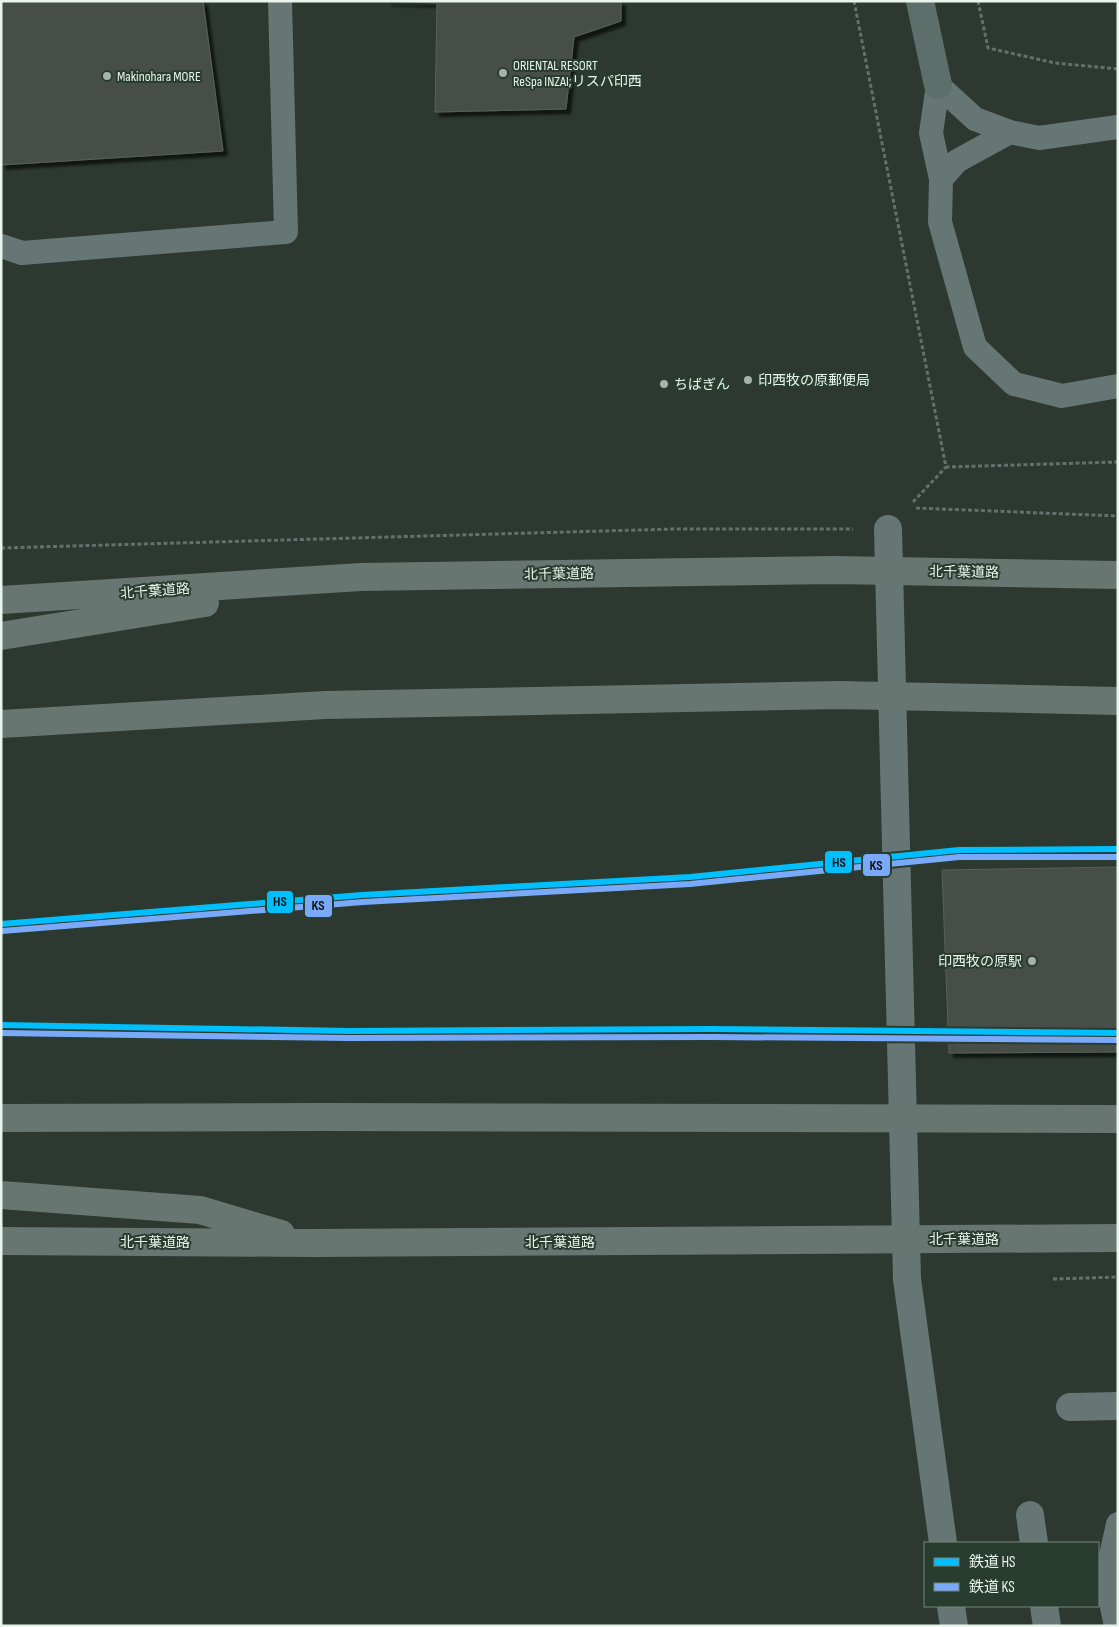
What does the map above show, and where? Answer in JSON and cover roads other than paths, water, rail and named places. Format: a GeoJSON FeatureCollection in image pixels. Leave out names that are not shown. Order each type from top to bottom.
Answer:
{"type":"FeatureCollection","features":[{"type":"Feature","properties":{"kind":"highway","name":"北千葉道路"},"geometry":{"type":"LineString","coordinates":[[1,600],[361,578],[835,570],[1118,575]]}},
{"type":"Feature","properties":{"kind":"highway"},"geometry":{"type":"LineString","coordinates":[[1,636],[361,578]]}},
{"type":"Feature","properties":{"kind":"highway"},"geometry":{"type":"LineString","coordinates":[[1,724],[335,704],[838,695],[1118,701]]}},
{"type":"Feature","properties":{"kind":"highway"},"geometry":{"type":"LineString","coordinates":[[1,1118],[1118,1119]]}},
{"type":"Feature","properties":{"kind":"highway"},"geometry":{"type":"LineString","coordinates":[[1,1195],[200,1210],[313,1243]]}},
{"type":"Feature","properties":{"kind":"highway","name":"北千葉道路"},"geometry":{"type":"LineString","coordinates":[[1,1241],[313,1243],[1118,1238]]}},
{"type":"Feature","properties":{"kind":"street"},"geometry":{"type":"LineString","coordinates":[[920,1],[938,85]]}},
{"type":"Feature","properties":{"kind":"street"},"geometry":{"type":"LineString","coordinates":[[888,529],[907,1279],[943,1542]]}},
{"type":"Feature","properties":{"kind":"street"},"geometry":{"type":"LineString","coordinates":[[1070,1406],[1118,1406]]}},
{"type":"Feature","properties":{"kind":"street"},"geometry":{"type":"LineString","coordinates":[[1030,1515],[1034,1542]]}},
{"type":"Feature","properties":{"kind":"street"},"geometry":{"type":"LineString","coordinates":[[951,1607],[954,1626]]}},
{"type":"Feature","properties":{"kind":"street"},"geometry":{"type":"LineString","coordinates":[[1044,1607],[1047,1626]]}},
{"type":"Feature","properties":{"kind":"lane"},"geometry":{"type":"LineString","coordinates":[[1,246],[22,253],[286,232],[280,1]]}},
{"type":"Feature","properties":{"kind":"lane"},"geometry":{"type":"LineString","coordinates":[[938,85],[975,119],[1010,132],[1039,138],[1118,126]]}},
{"type":"Feature","properties":{"kind":"lane"},"geometry":{"type":"LineString","coordinates":[[938,85],[931,133],[941,179],[940,222],[975,347],[1014,384],[1062,396],[1118,386]]}},
{"type":"Feature","properties":{"kind":"lane"},"geometry":{"type":"LineString","coordinates":[[941,179],[957,161],[1010,132]]}},
{"type":"Feature","properties":{"kind":"lane"},"geometry":{"type":"LineString","coordinates":[[1116,1626],[1106,1578],[1118,1524]]}},
{"type":"Feature","properties":{"kind":"rail line","name":"HS"},"geometry":{"type":"LineString","coordinates":[[1,924],[362,895],[690,877],[959,850],[1118,849]]}},
{"type":"Feature","properties":{"kind":"rail line","name":"KS"},"geometry":{"type":"LineString","coordinates":[[2,931],[363,902],[690,884],[959,857],[1118,857]]}},
{"type":"Feature","properties":{"kind":"rail line","name":"HS"},"geometry":{"type":"LineString","coordinates":[[1,1025],[349,1031],[712,1029],[1118,1033]]}},
{"type":"Feature","properties":{"kind":"rail line","name":"KS"},"geometry":{"type":"LineString","coordinates":[[1,1033],[349,1038],[712,1037],[1118,1040]]}},
{"type":"Feature","properties":{"kind":"place","name":"ORIENTAL RESORT ReSpa INZAI;リスパ印西"},"geometry":{"type":"Point","coordinates":[503,73]}},
{"type":"Feature","properties":{"kind":"place","name":"Makinohara MORE"},"geometry":{"type":"Point","coordinates":[107,76]}},
{"type":"Feature","properties":{"kind":"place","name":"印西牧の原郵便局"},"geometry":{"type":"Point","coordinates":[748,380]}},
{"type":"Feature","properties":{"kind":"place","name":"ちばぎん"},"geometry":{"type":"Point","coordinates":[664,384]}},
{"type":"Feature","properties":{"kind":"place","name":"印西牧の原駅"},"geometry":{"type":"Point","coordinates":[1032,961]}}]}
